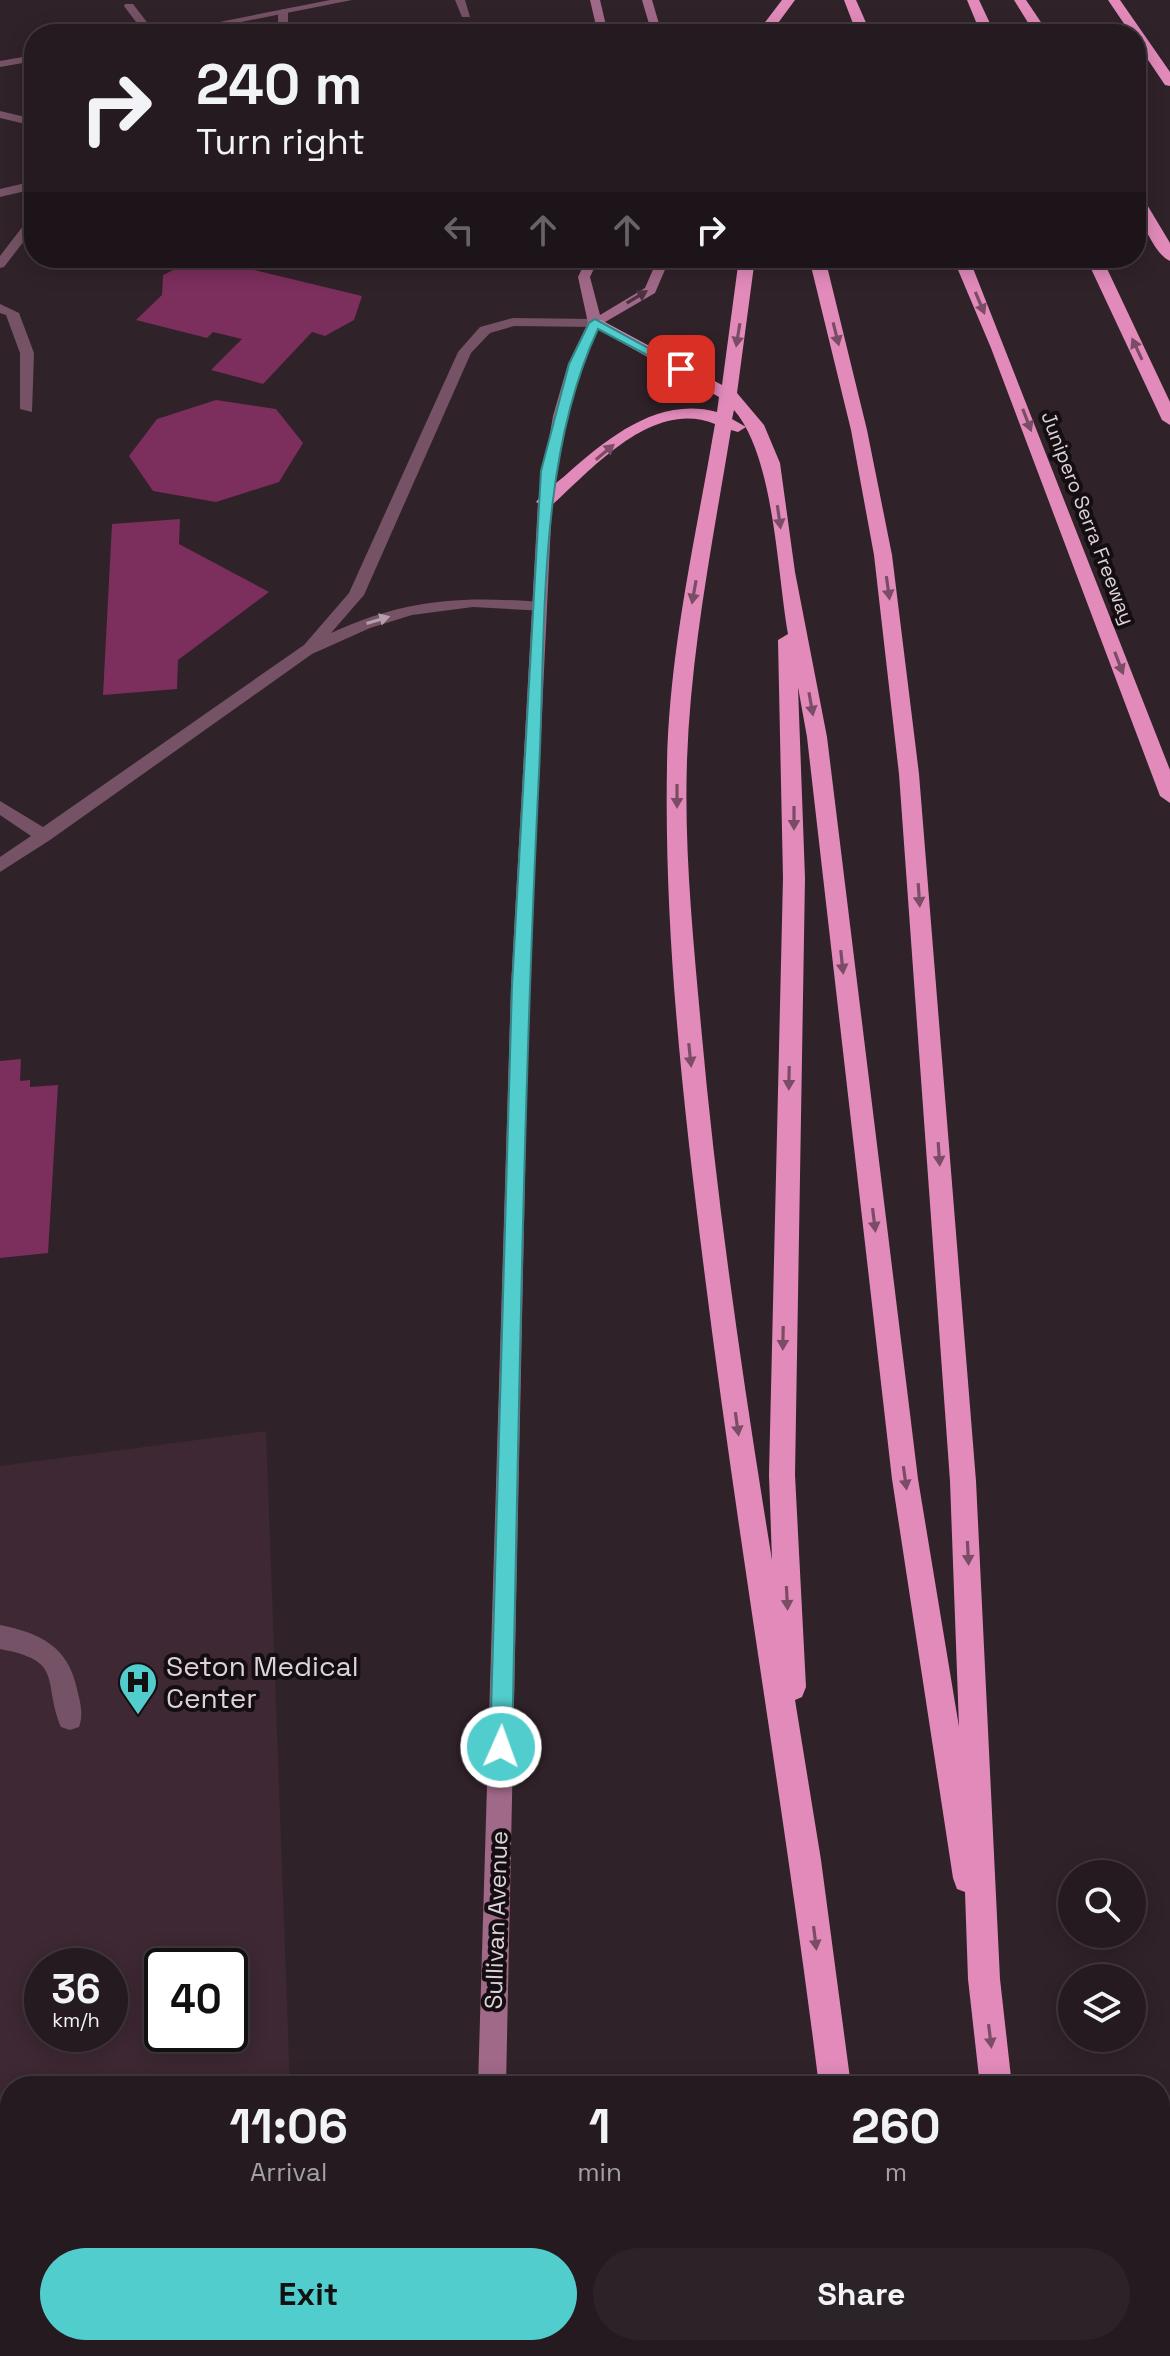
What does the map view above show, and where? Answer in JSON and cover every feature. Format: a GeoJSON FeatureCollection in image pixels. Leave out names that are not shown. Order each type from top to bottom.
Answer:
{"type":"FeatureCollection","features":[{"type":"Feature","properties":{"kind":"highway"},"geometry":{"type":"LineString","coordinates":[[771,24],[789,0]]}},
{"type":"Feature","properties":{"kind":"highway"},"geometry":{"type":"LineString","coordinates":[[789,24],[804,0]]}},
{"type":"Feature","properties":{"kind":"highway"},"geometry":{"type":"LineString","coordinates":[[850,0],[860,24]]}},
{"type":"Feature","properties":{"kind":"highway"},"geometry":{"type":"LineString","coordinates":[[973,0],[984,24]]}},
{"type":"Feature","properties":{"kind":"highway"},"geometry":{"type":"LineString","coordinates":[[1020,0],[1036,24]]}},
{"type":"Feature","properties":{"kind":"highway"},"geometry":{"type":"LineString","coordinates":[[1114,0],[1130,24]]}},
{"type":"Feature","properties":{"kind":"highway"},"geometry":{"type":"LineString","coordinates":[[1146,47],[1170,82]]}},
{"type":"Feature","properties":{"kind":"highway"},"geometry":{"type":"LineString","coordinates":[[1146,215],[1170,256]]}},
{"type":"Feature","properties":{"kind":"highway"},"geometry":{"type":"LineString","coordinates":[[746,268],[742,312],[691,608],[680,718],[677,883],[694,1091],[742,1463],[806,1860],[834,2076]]}},
{"type":"Feature","properties":{"kind":"highway"},"geometry":{"type":"LineString","coordinates":[[819,268],[859,430],[883,555],[913,817],[964,1495],[984,1979]]}},
{"type":"Feature","properties":{"kind":"highway","name":"Junipero Serra Freeway"},"geometry":{"type":"LineString","coordinates":[[965,268],[1005,362],[1170,796]]}},
{"type":"Feature","properties":{"kind":"highway"},"geometry":{"type":"LineString","coordinates":[[1099,268],[1170,420]]}},
{"type":"Feature","properties":{"kind":"highway"},"geometry":{"type":"LineString","coordinates":[[595,323],[733,398],[756,425],[771,463],[786,572],[817,737],[905,1479],[984,1979],[995,2076]]}},
{"type":"Feature","properties":{"kind":"highway"},"geometry":{"type":"LineString","coordinates":[[545,502],[631,430],[663,416],[693,413],[729,422],[754,437],[771,463]]}},
{"type":"Feature","properties":{"kind":"highway"},"geometry":{"type":"LineString","coordinates":[[786,572],[794,878],[782,1475],[791,1674],[806,1860]]}},
{"type":"Feature","properties":{"kind":"street"},"geometry":{"type":"LineString","coordinates":[[227,24],[347,0]]}},
{"type":"Feature","properties":{"kind":"street"},"geometry":{"type":"LineString","coordinates":[[460,0],[466,15]]}},
{"type":"Feature","properties":{"kind":"street"},"geometry":{"type":"LineString","coordinates":[[595,0],[601,24]]}},
{"type":"Feature","properties":{"kind":"street"},"geometry":{"type":"LineString","coordinates":[[647,0],[654,24]]}},
{"type":"Feature","properties":{"kind":"street"},"geometry":{"type":"LineString","coordinates":[[129,6],[143,24]]}},
{"type":"Feature","properties":{"kind":"street"},"geometry":{"type":"LineString","coordinates":[[283,12],[283,24]]}},
{"type":"Feature","properties":{"kind":"street"},"geometry":{"type":"LineString","coordinates":[[0,64],[24,60]]}},
{"type":"Feature","properties":{"kind":"street"},"geometry":{"type":"LineString","coordinates":[[0,114],[24,120]]}},
{"type":"Feature","properties":{"kind":"street"},"geometry":{"type":"LineString","coordinates":[[0,193],[24,187]]}},
{"type":"Feature","properties":{"kind":"street"},"geometry":{"type":"LineString","coordinates":[[0,264],[24,233]]}},
{"type":"Feature","properties":{"kind":"street"},"geometry":{"type":"LineString","coordinates":[[588,268],[584,277],[595,323]]}},
{"type":"Feature","properties":{"kind":"street"},"geometry":{"type":"LineString","coordinates":[[306,650],[356,595],[465,352],[485,330],[513,322],[595,323],[650,290],[660,268]]}},
{"type":"Feature","properties":{"kind":"street"},"geometry":{"type":"LineString","coordinates":[[0,308],[12,313],[27,353],[27,409]]}},
{"type":"Feature","properties":{"kind":"street","name":"Sullivan Avenue"},"geometry":{"type":"LineString","coordinates":[[492,2076],[520,986],[545,502],[560,416],[575,364],[595,323]]}},
{"type":"Feature","properties":{"kind":"street"},"geometry":{"type":"LineString","coordinates":[[0,866],[306,650],[364,624],[411,610],[473,602],[540,607]]}},
{"type":"Feature","properties":{"kind":"street"},"geometry":{"type":"LineString","coordinates":[[0,807],[44,836]]}},
{"type":"Feature","properties":{"kind":"street"},"geometry":{"type":"LineString","coordinates":[[0,1637],[41,1648],[57,1661],[65,1678],[70,1718]]}},
{"type":"Feature","properties":{"kind":"shaded area","name":"Seton Medical Center"},"geometry":{"type":"Polygon","coordinates":[[[266,1431],[290,2076],[0,2076],[0,1466],[266,1431]]]}},
{"type":"Feature","properties":{"kind":"building"},"geometry":{"type":"Polygon","coordinates":[[[178,268],[246,268],[362,296],[354,320],[325,336],[312,332],[263,384],[211,370],[242,339],[213,332],[207,338],[136,320],[162,295],[163,275],[178,268]]]}},
{"type":"Feature","properties":{"kind":"building"},"geometry":{"type":"Polygon","coordinates":[[[216,400],[276,409],[303,443],[279,482],[216,502],[153,491],[129,456],[157,419],[216,400]]]}},
{"type":"Feature","properties":{"kind":"building"},"geometry":{"type":"Polygon","coordinates":[[[180,519],[179,544],[269,592],[178,660],[177,689],[103,695],[112,524],[180,519]]]}},
{"type":"Feature","properties":{"kind":"building"},"geometry":{"type":"Polygon","coordinates":[[[21,1059],[20,1081],[30,1080],[30,1087],[58,1085],[48,1253],[0,1258],[0,1061],[21,1059]]]}},
{"type":"Feature","properties":{"kind":"place","name":"Seton Medical Center"},"geometry":{"type":"Point","coordinates":[138,1716]}},
{"type":"Feature","properties":{"kind":"route"},"geometry":{"type":"LineString","coordinates":[[501,1747],[520,986],[548,471],[575,364],[595,323],[681,369]]}}]}
